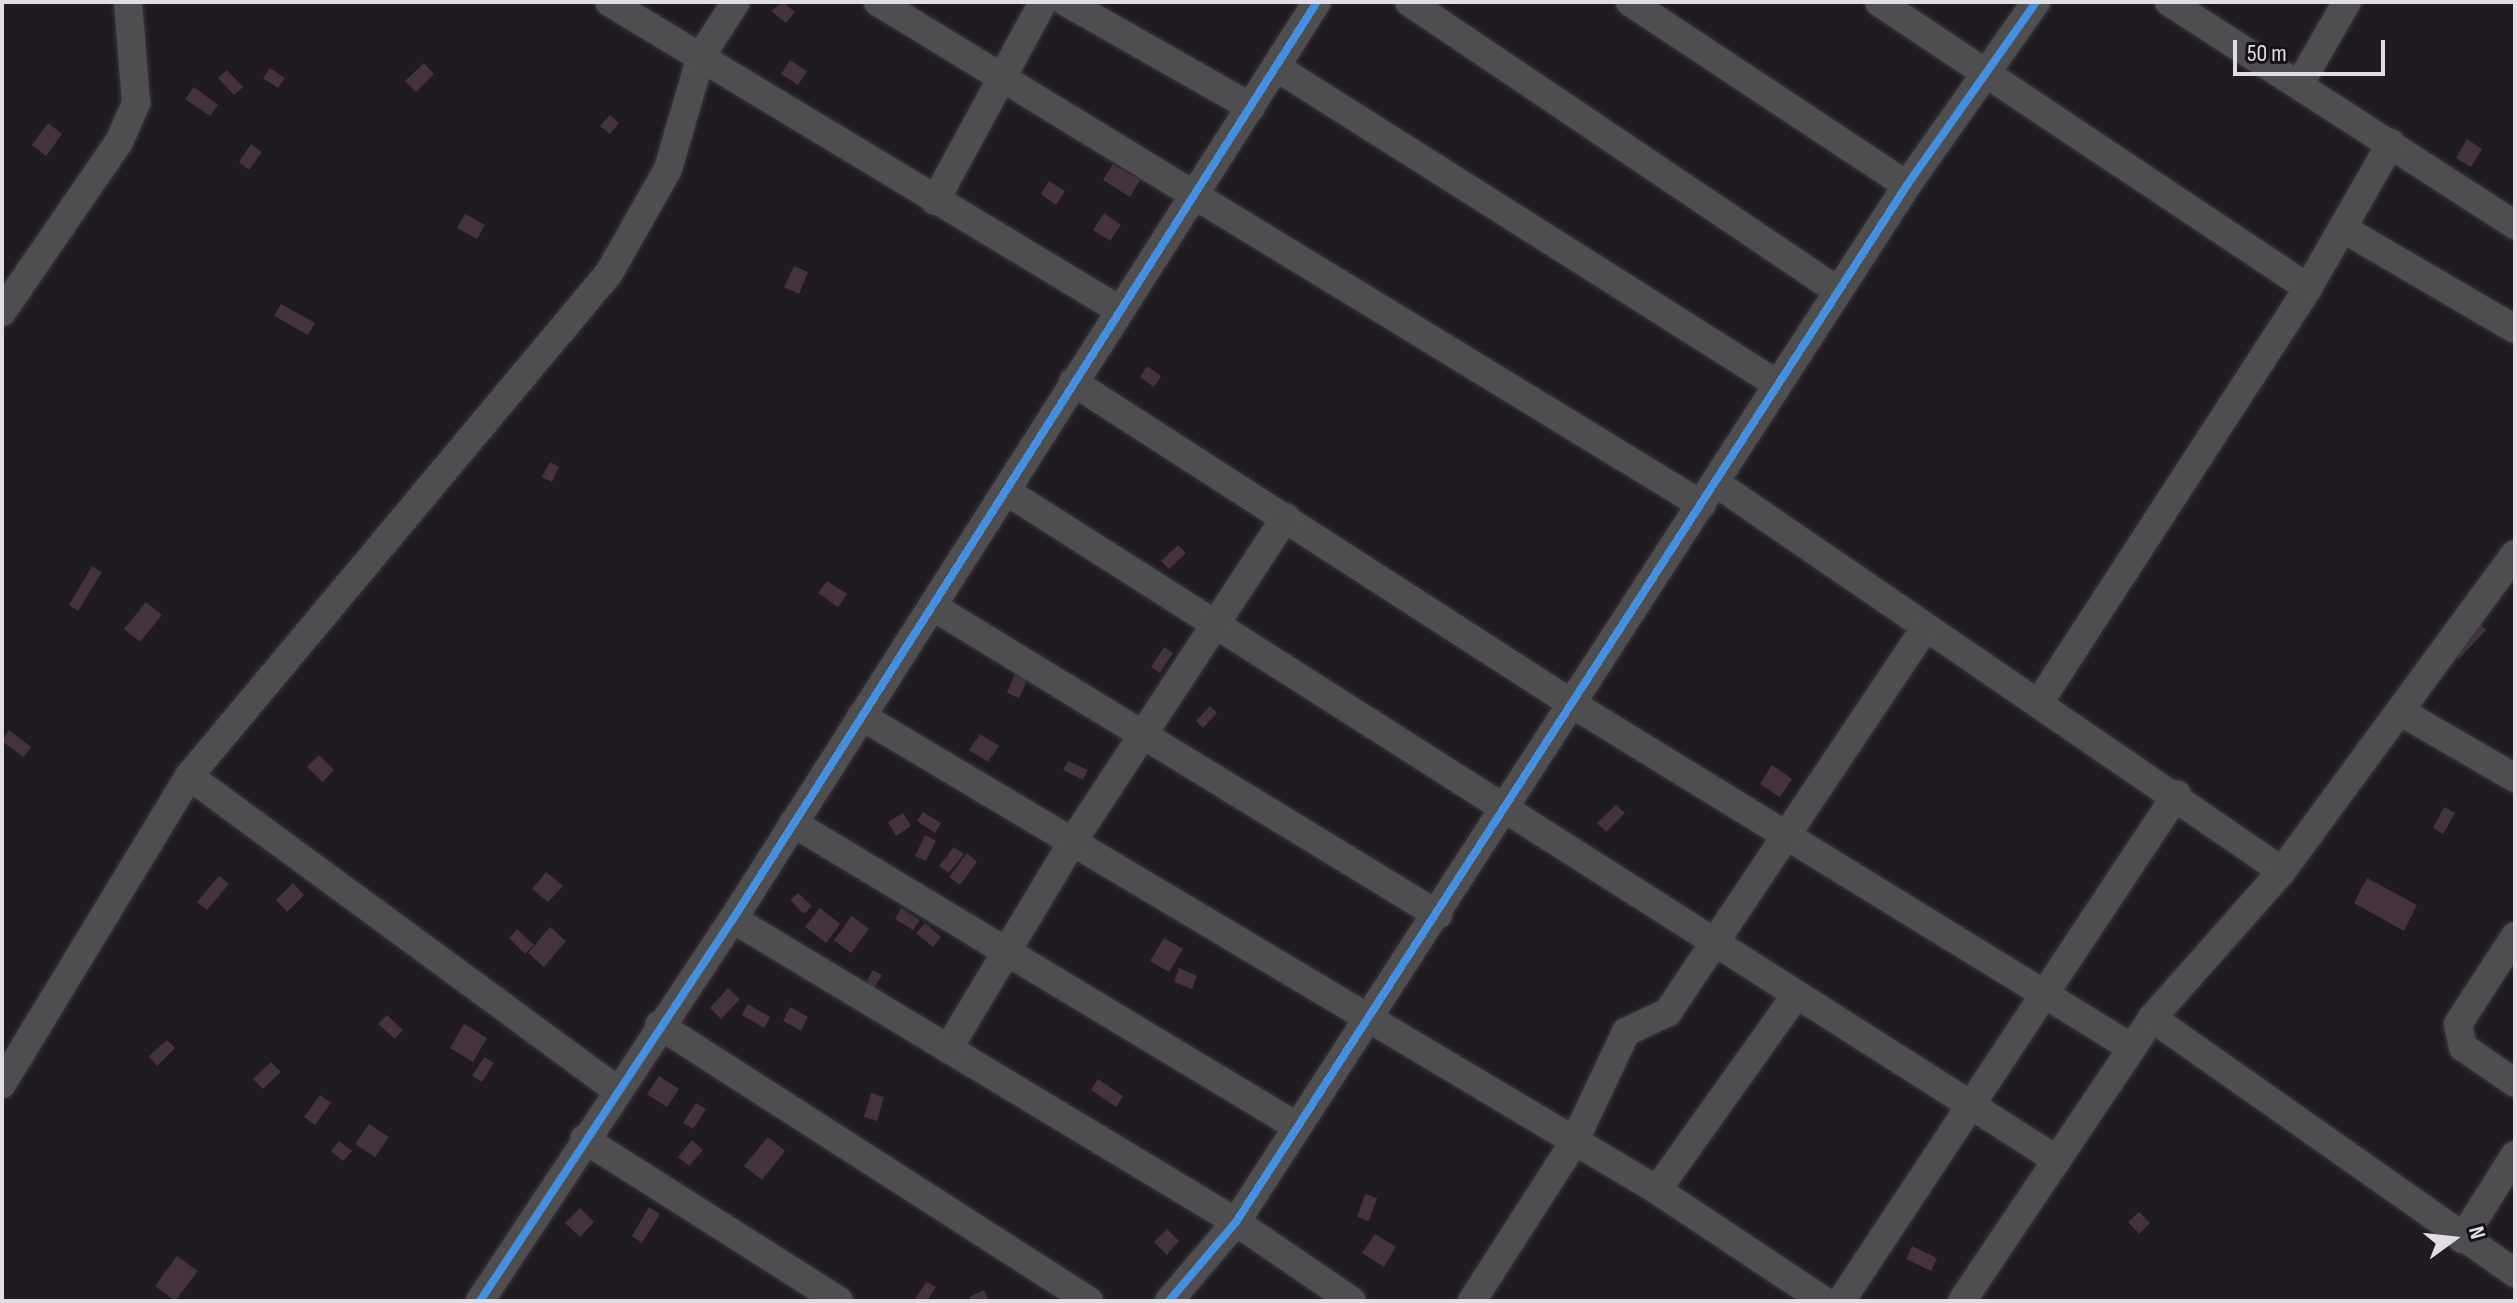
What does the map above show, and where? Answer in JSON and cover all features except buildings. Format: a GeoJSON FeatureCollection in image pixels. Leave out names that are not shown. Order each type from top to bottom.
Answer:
{"type":"FeatureCollection","features":[{"type":"Feature","properties":{"kind":"street"},"geometry":{"type":"LineString","coordinates":[[2,312],[119,142],[136,103],[128,2]]}},
{"type":"Feature","properties":{"kind":"street"},"geometry":{"type":"LineString","coordinates":[[609,2],[1118,309]]}},
{"type":"Feature","properties":{"kind":"street"},"geometry":{"type":"LineString","coordinates":[[2,1084],[189,776],[600,285],[668,169],[701,56],[736,2]]}},
{"type":"Feature","properties":{"kind":"street"},"geometry":{"type":"LineString","coordinates":[[935,201],[1043,2]]}},
{"type":"Feature","properties":{"kind":"street"},"geometry":{"type":"LineString","coordinates":[[1066,2],[1107,12],[1251,107]]}},
{"type":"Feature","properties":{"kind":"street"},"geometry":{"type":"LineString","coordinates":[[1409,2],[1838,291]]}},
{"type":"Feature","properties":{"kind":"street"},"geometry":{"type":"LineString","coordinates":[[1630,2],[1907,185]]}},
{"type":"Feature","properties":{"kind":"street"},"geometry":{"type":"LineString","coordinates":[[1879,2],[2308,288]]}},
{"type":"Feature","properties":{"kind":"street"},"geometry":{"type":"LineString","coordinates":[[1169,1301],[1236,1222],[1296,1126],[1506,814],[1777,384],[1907,185],[2036,2]]}},
{"type":"Feature","properties":{"kind":"street"},"geometry":{"type":"LineString","coordinates":[[2169,2],[2515,225]]}},
{"type":"Feature","properties":{"kind":"street"},"geometry":{"type":"LineString","coordinates":[[2299,85],[2347,2]]}},
{"type":"Feature","properties":{"kind":"street"},"geometry":{"type":"LineString","coordinates":[[480,1301],[614,1088],[733,919],[1006,491],[1118,309],[1251,107],[1313,3]]}},
{"type":"Feature","properties":{"kind":"street"},"geometry":{"type":"LineString","coordinates":[[890,5],[1002,78],[1194,194],[1709,494],[1925,628],[2177,794],[2282,871]]}},
{"type":"Feature","properties":{"kind":"street"},"geometry":{"type":"LineString","coordinates":[[1276,67],[1777,384]]}},
{"type":"Feature","properties":{"kind":"street"},"geometry":{"type":"LineString","coordinates":[[2040,701],[2308,288],[2391,143]]}},
{"type":"Feature","properties":{"kind":"street"},"geometry":{"type":"LineString","coordinates":[[2342,228],[2515,329]]}},
{"type":"Feature","properties":{"kind":"street"},"geometry":{"type":"LineString","coordinates":[[1073,382],[1574,705],[2045,991],[2132,1048]]}},
{"type":"Feature","properties":{"kind":"street"},"geometry":{"type":"LineString","coordinates":[[1006,491],[1506,814],[1970,1101],[2057,1160]]}},
{"type":"Feature","properties":{"kind":"street"},"geometry":{"type":"LineString","coordinates":[[948,1049],[1071,844],[1286,517]]}},
{"type":"Feature","properties":{"kind":"street"},"geometry":{"type":"LineString","coordinates":[[1962,1301],[2152,1018],[2282,871],[2515,554]]}},
{"type":"Feature","properties":{"kind":"street"},"geometry":{"type":"LineString","coordinates":[[932,606],[1438,915]]}},
{"type":"Feature","properties":{"kind":"street"},"geometry":{"type":"LineString","coordinates":[[1472,1301],[1574,1142],[1626,1032],[1668,1012],[1712,943],[1790,836],[1925,628]]}},
{"type":"Feature","properties":{"kind":"street"},"geometry":{"type":"LineString","coordinates":[[2401,712],[2515,778]]}},
{"type":"Feature","properties":{"kind":"street"},"geometry":{"type":"LineString","coordinates":[[861,716],[1367,1023],[1657,1190],[1824,1301]]}},
{"type":"Feature","properties":{"kind":"street"},"geometry":{"type":"LineString","coordinates":[[189,776],[614,1088]]}},
{"type":"Feature","properties":{"kind":"street"},"geometry":{"type":"LineString","coordinates":[[1841,1301],[1970,1101],[2177,794]]}},
{"type":"Feature","properties":{"kind":"street"},"geometry":{"type":"LineString","coordinates":[[793,823],[1296,1126]]}},
{"type":"Feature","properties":{"kind":"street"},"geometry":{"type":"LineString","coordinates":[[733,919],[1236,1222],[1352,1301]]}},
{"type":"Feature","properties":{"kind":"street"},"geometry":{"type":"LineString","coordinates":[[2515,936],[2458,1024],[2463,1047],[2515,1083]]}},
{"type":"Feature","properties":{"kind":"street"},"geometry":{"type":"LineString","coordinates":[[1657,1190],[1796,995]]}},
{"type":"Feature","properties":{"kind":"street"},"geometry":{"type":"LineString","coordinates":[[2152,1018],[2462,1239],[2515,1273]]}},
{"type":"Feature","properties":{"kind":"street"},"geometry":{"type":"LineString","coordinates":[[659,1025],[1089,1301]]}},
{"type":"Feature","properties":{"kind":"street"},"geometry":{"type":"LineString","coordinates":[[584,1139],[839,1301]]}},
{"type":"Feature","properties":{"kind":"street"},"geometry":{"type":"LineString","coordinates":[[2462,1239],[2515,1155]]}},
{"type":"Feature","properties":{"kind":"cycle path"},"geometry":{"type":"LineString","coordinates":[[480,1301],[733,919],[1317,2]]}},
{"type":"Feature","properties":{"kind":"cycle path"},"geometry":{"type":"LineString","coordinates":[[1169,1301],[1236,1222],[1907,185],[2036,2]]}}]}
